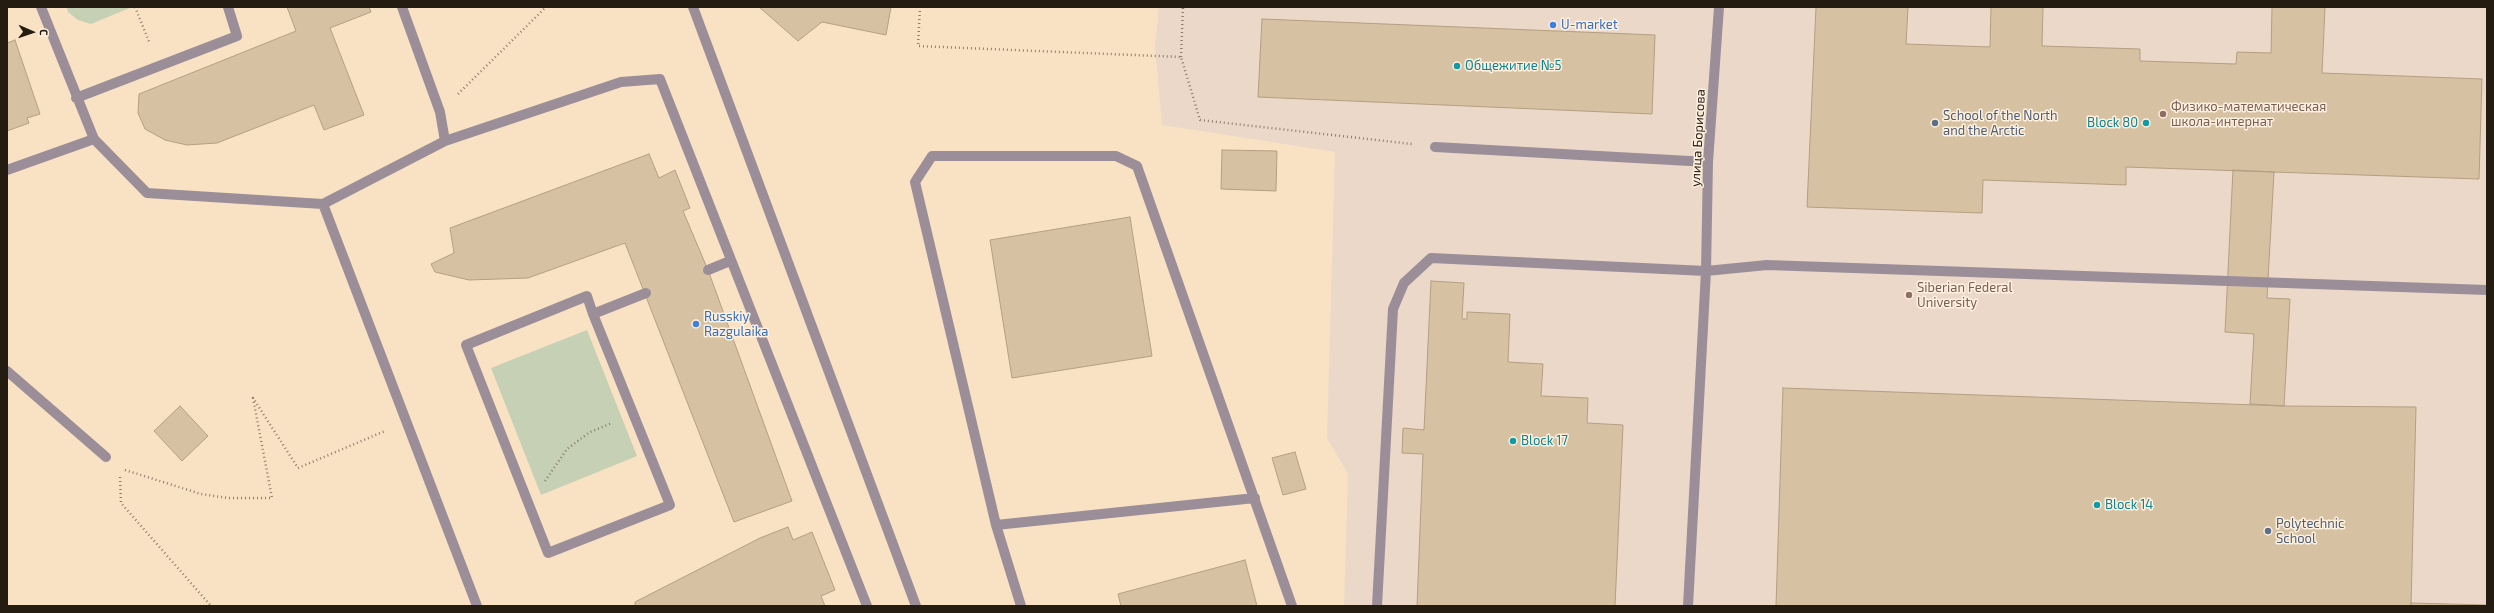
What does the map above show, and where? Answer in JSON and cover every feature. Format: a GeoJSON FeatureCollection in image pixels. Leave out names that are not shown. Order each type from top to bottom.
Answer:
{"type":"FeatureCollection","features":[{"type":"Feature","properties":{"kind":"street"},"geometry":{"type":"LineString","coordinates":[[41,7],[76,98],[94,139],[147,194],[322,204],[445,141],[621,82],[660,80],[867,606]]}},
{"type":"Feature","properties":{"kind":"street"},"geometry":{"type":"LineString","coordinates":[[76,98],[159,68],[237,36],[228,7]]}},
{"type":"Feature","properties":{"kind":"street"},"geometry":{"type":"LineString","coordinates":[[402,7],[440,112],[445,141]]}},
{"type":"Feature","properties":{"kind":"street"},"geometry":{"type":"LineString","coordinates":[[693,7],[916,606]]}},
{"type":"Feature","properties":{"kind":"street","name":"улица Борисова"},"geometry":{"type":"LineString","coordinates":[[1688,606],[1706,271],[1708,162],[1718,7]]}},
{"type":"Feature","properties":{"kind":"street"},"geometry":{"type":"LineString","coordinates":[[7,170],[94,139]]}},
{"type":"Feature","properties":{"kind":"street"},"geometry":{"type":"LineString","coordinates":[[1435,147],[1708,162]]}},
{"type":"Feature","properties":{"kind":"street"},"geometry":{"type":"LineString","coordinates":[[1021,606],[996,525],[915,182],[932,156],[1116,156],[1137,166],[1292,606]]}},
{"type":"Feature","properties":{"kind":"street"},"geometry":{"type":"LineString","coordinates":[[322,204],[477,606]]}},
{"type":"Feature","properties":{"kind":"street"},"geometry":{"type":"LineString","coordinates":[[1377,606],[1393,309],[1404,284],[1431,258],[1706,271],[1767,265],[2487,290]]}},
{"type":"Feature","properties":{"kind":"street"},"geometry":{"type":"LineString","coordinates":[[708,270],[730,261]]}},
{"type":"Feature","properties":{"kind":"street"},"geometry":{"type":"LineString","coordinates":[[593,314],[646,293]]}},
{"type":"Feature","properties":{"kind":"street"},"geometry":{"type":"LineString","coordinates":[[587,296],[636,420],[670,505],[548,553],[466,345],[587,296]]}},
{"type":"Feature","properties":{"kind":"street"},"geometry":{"type":"LineString","coordinates":[[7,371],[106,457]]}},
{"type":"Feature","properties":{"kind":"street"},"geometry":{"type":"LineString","coordinates":[[996,525],[1255,498]]}},
{"type":"Feature","properties":{"kind":"path"},"geometry":{"type":"LineString","coordinates":[[135,7],[159,68]]}},
{"type":"Feature","properties":{"kind":"path"},"geometry":{"type":"LineString","coordinates":[[440,112],[546,7]]}},
{"type":"Feature","properties":{"kind":"path"},"geometry":{"type":"LineString","coordinates":[[920,7],[918,46],[1181,57]]}},
{"type":"Feature","properties":{"kind":"path"},"geometry":{"type":"LineString","coordinates":[[1183,7],[1181,57],[1200,120],[1435,147]]}},
{"type":"Feature","properties":{"kind":"path"},"geometry":{"type":"LineString","coordinates":[[106,457],[120,468],[201,494],[228,498],[272,498],[253,398],[298,468],[407,422]]}},
{"type":"Feature","properties":{"kind":"path"},"geometry":{"type":"LineString","coordinates":[[530,508],[547,478],[567,449],[590,432],[612,423],[636,420]]}},
{"type":"Feature","properties":{"kind":"path"},"geometry":{"type":"LineString","coordinates":[[120,468],[121,504],[211,606]]}},
{"type":"Feature","properties":{"kind":"shaded area","name":"Siberian Federal University"},"geometry":{"type":"Polygon","coordinates":[[[1159,7],[2487,7],[2487,606],[1344,606],[1348,474],[1327,438],[1335,152],[1162,125],[1155,46],[1159,7]]]}},
{"type":"Feature","properties":{"kind":"green space"},"geometry":{"type":"Polygon","coordinates":[[[67,7],[132,7],[91,24],[78,20],[68,12],[67,7]]]}},
{"type":"Feature","properties":{"kind":"green space"},"geometry":{"type":"Polygon","coordinates":[[[587,330],[637,456],[541,495],[491,368],[587,330]]]}},
{"type":"Feature","properties":{"kind":"building"},"geometry":{"type":"Polygon","coordinates":[[[287,7],[369,7],[371,12],[330,28],[364,115],[324,130],[314,105],[217,143],[187,145],[165,140],[145,129],[138,113],[139,94],[296,31],[287,7]]]}},
{"type":"Feature","properties":{"kind":"building"},"geometry":{"type":"Polygon","coordinates":[[[759,7],[891,7],[886,35],[822,22],[798,41],[759,7]]]}},
{"type":"Feature","properties":{"kind":"building","name":"Block 80"},"geometry":{"type":"Polygon","coordinates":[[[1816,7],[1908,7],[1906,44],[1990,47],[1991,7],[2043,7],[2042,46],[2140,49],[2140,61],[2236,64],[2237,52],[2271,53],[2272,7],[2325,7],[2322,73],[2482,79],[2479,179],[2126,167],[2126,185],[1983,180],[1982,213],[1807,207],[1816,7]]]}},
{"type":"Feature","properties":{"kind":"building","name":"Общежитие №5"},"geometry":{"type":"Polygon","coordinates":[[[1262,19],[1655,35],[1652,114],[1258,97],[1262,19]]]}},
{"type":"Feature","properties":{"kind":"building"},"geometry":{"type":"Polygon","coordinates":[[[15,40],[40,114],[27,118],[29,123],[7,131],[7,43],[15,40]]]}},
{"type":"Feature","properties":{"kind":"building"},"geometry":{"type":"Polygon","coordinates":[[[1222,150],[1277,151],[1276,191],[1221,189],[1222,150]]]}},
{"type":"Feature","properties":{"kind":"building"},"geometry":{"type":"Polygon","coordinates":[[[649,154],[659,178],[675,170],[690,208],[683,211],[708,270],[792,501],[734,522],[625,243],[528,278],[469,280],[435,272],[431,264],[454,253],[450,228],[649,154]]]}},
{"type":"Feature","properties":{"kind":"building"},"geometry":{"type":"Polygon","coordinates":[[[2233,170],[2274,172],[2267,298],[2290,299],[2284,406],[2250,404],[2254,334],[2225,332],[2233,170]]]}},
{"type":"Feature","properties":{"kind":"building"},"geometry":{"type":"Polygon","coordinates":[[[1130,217],[1152,356],[1012,378],[990,240],[1130,217]]]}},
{"type":"Feature","properties":{"kind":"building","name":"Block 17"},"geometry":{"type":"Polygon","coordinates":[[[1431,281],[1464,283],[1462,319],[1467,319],[1467,312],[1510,314],[1508,362],[1543,364],[1541,396],[1588,398],[1587,423],[1623,425],[1615,606],[1417,606],[1423,454],[1402,453],[1403,428],[1424,430],[1431,281]]]}},
{"type":"Feature","properties":{"kind":"building","name":"Block 14"},"geometry":{"type":"Polygon","coordinates":[[[1783,388],[2284,406],[2416,407],[2411,606],[1776,606],[1783,388]]]}},
{"type":"Feature","properties":{"kind":"building"},"geometry":{"type":"Polygon","coordinates":[[[180,406],[208,436],[182,461],[154,431],[180,406]]]}},
{"type":"Feature","properties":{"kind":"building"},"geometry":{"type":"Polygon","coordinates":[[[1295,452],[1306,489],[1283,495],[1272,458],[1295,452]]]}},
{"type":"Feature","properties":{"kind":"building"},"geometry":{"type":"Polygon","coordinates":[[[788,527],[793,540],[812,532],[835,590],[821,596],[825,606],[635,606],[635,602],[760,538],[788,527]]]}},
{"type":"Feature","properties":{"kind":"building"},"geometry":{"type":"Polygon","coordinates":[[[1245,560],[1257,606],[1121,606],[1118,594],[1245,560]]]}},
{"type":"Feature","properties":{"kind":"building"},"geometry":{"type":"Polygon","coordinates":[[[2411,603],[2487,605],[2487,606],[2411,606],[2411,603]]]}},
{"type":"Feature","properties":{"kind":"place","name":"U-market"},"geometry":{"type":"Point","coordinates":[1553,25]}},
{"type":"Feature","properties":{"kind":"place","name":"Общежитие №5"},"geometry":{"type":"Point","coordinates":[1457,66]}},
{"type":"Feature","properties":{"kind":"place","name":"Физико-математическая школа-интернат"},"geometry":{"type":"Point","coordinates":[2163,114]}},
{"type":"Feature","properties":{"kind":"place","name":"School of the North and the Arctic"},"geometry":{"type":"Point","coordinates":[1935,123]}},
{"type":"Feature","properties":{"kind":"place","name":"Block 80"},"geometry":{"type":"Point","coordinates":[2146,123]}},
{"type":"Feature","properties":{"kind":"place","name":"Siberian Federal University"},"geometry":{"type":"Point","coordinates":[1909,295]}},
{"type":"Feature","properties":{"kind":"place","name":"Russkiy Razgulaika"},"geometry":{"type":"Point","coordinates":[696,324]}},
{"type":"Feature","properties":{"kind":"place","name":"Block 17"},"geometry":{"type":"Point","coordinates":[1513,441]}},
{"type":"Feature","properties":{"kind":"place","name":"Block 14"},"geometry":{"type":"Point","coordinates":[2097,505]}},
{"type":"Feature","properties":{"kind":"place","name":"Polytechnic School"},"geometry":{"type":"Point","coordinates":[2268,531]}}]}
